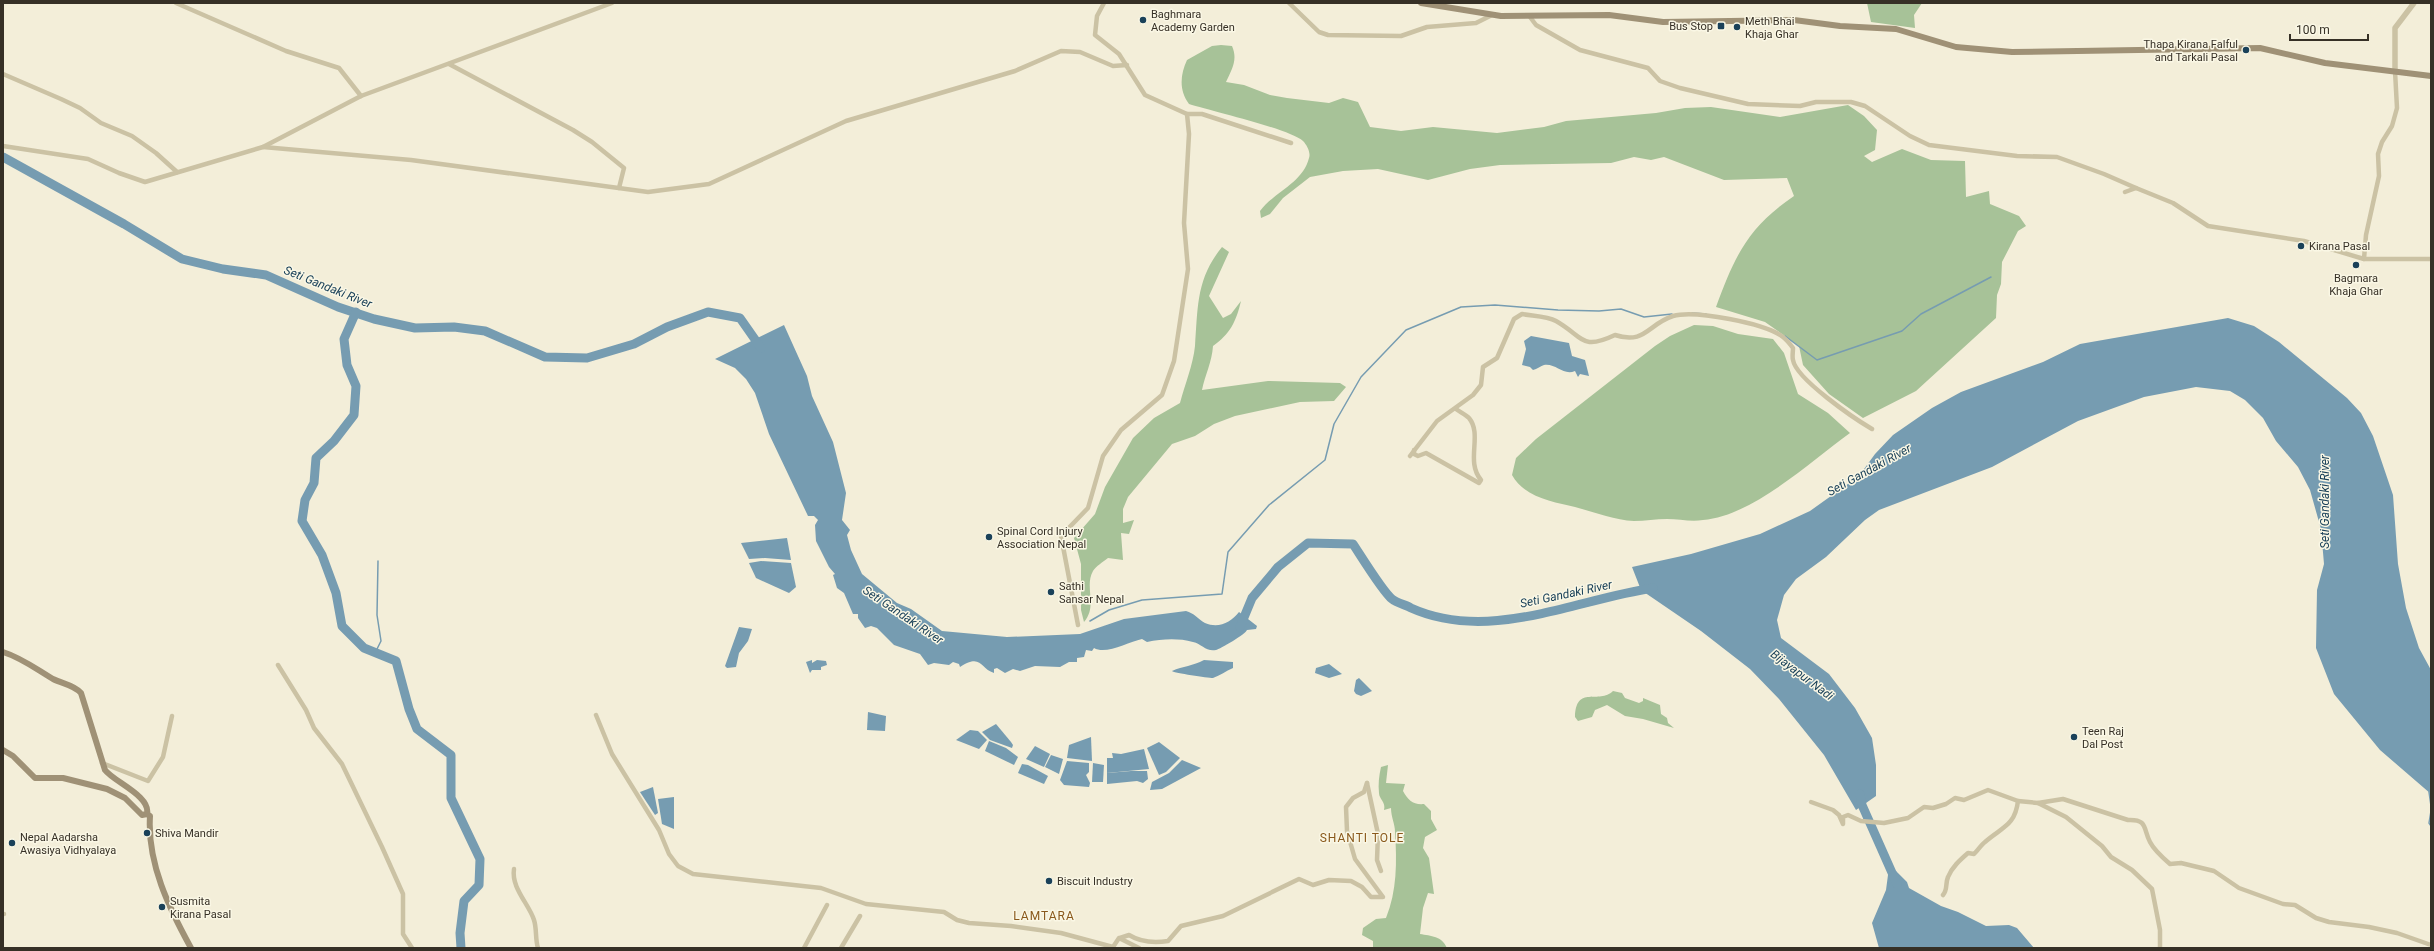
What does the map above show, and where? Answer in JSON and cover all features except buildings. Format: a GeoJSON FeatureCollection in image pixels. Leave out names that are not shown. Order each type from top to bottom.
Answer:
{"type":"FeatureCollection","features":[{"type":"Feature","properties":{"kind":"main road"},"geometry":{"type":"LineString","coordinates":[[1421,3],[1492,15],[1530,17],[1609,15],[1663,22],[1775,19],[1840,26],[1896,29],[1956,47],[2012,52],[2260,48],[2325,63],[2431,76]]}},
{"type":"Feature","properties":{"kind":"main road"},"geometry":{"type":"LineString","coordinates":[[3,652],[19,657],[55,680],[77,688],[81,693],[102,763],[109,774],[136,793],[146,806],[147,814],[150,816],[150,840],[156,869],[177,924],[191,948]]}},
{"type":"Feature","properties":{"kind":"main road"},"geometry":{"type":"LineString","coordinates":[[3,750],[13,756],[35,778],[63,778],[107,788],[125,798],[142,815],[147,814]]}},
{"type":"Feature","properties":{"kind":"street"},"geometry":{"type":"LineString","coordinates":[[176,3],[286,51],[339,68],[361,96]]}},
{"type":"Feature","properties":{"kind":"street"},"geometry":{"type":"LineString","coordinates":[[3,146],[88,159],[119,173],[145,182],[263,147],[361,96],[612,3]]}},
{"type":"Feature","properties":{"kind":"street"},"geometry":{"type":"LineString","coordinates":[[1104,3],[1097,16],[1095,35],[1119,54],[1145,95],[1187,114],[1202,114],[1291,143]]}},
{"type":"Feature","properties":{"kind":"street"},"geometry":{"type":"LineString","coordinates":[[1290,3],[1319,32],[1328,35],[1401,36],[1427,27],[1476,23],[1492,15]]}},
{"type":"Feature","properties":{"kind":"street"},"geometry":{"type":"LineString","coordinates":[[2364,259],[2366,235],[2378,176],[2378,154],[2382,142],[2392,126],[2397,108],[2395,28],[2414,3]]}},
{"type":"Feature","properties":{"kind":"street"},"geometry":{"type":"LineString","coordinates":[[1530,17],[1536,26],[1580,50],[1648,68],[1660,81],[1680,88],[1748,104],[1800,106],[1816,102],[1851,102],[1865,106],[1910,136],[1928,145],[2017,156],[2057,157],[2104,174],[2173,203],[2208,226],[2304,241],[2364,259],[2431,259]]}},
{"type":"Feature","properties":{"kind":"street"},"geometry":{"type":"LineString","coordinates":[[263,147],[412,160],[648,192],[709,184],[846,121],[1015,71],[1061,51],[1080,52],[1114,66],[1127,65]]}},
{"type":"Feature","properties":{"kind":"street"},"geometry":{"type":"LineString","coordinates":[[449,64],[592,142],[624,168],[619,188]]}},
{"type":"Feature","properties":{"kind":"street"},"geometry":{"type":"LineString","coordinates":[[3,74],[80,108],[101,123],[132,136],[156,153],[177,172]]}},
{"type":"Feature","properties":{"kind":"street"},"geometry":{"type":"LineString","coordinates":[[1078,625],[1060,536],[1088,508],[1103,456],[1121,430],[1162,395],[1174,362],[1188,269],[1184,223],[1189,134],[1187,114]]}},
{"type":"Feature","properties":{"kind":"street"},"geometry":{"type":"LineString","coordinates":[[2125,192],[2136,188]]}},
{"type":"Feature","properties":{"kind":"street"},"geometry":{"type":"LineString","coordinates":[[1410,456],[1437,421],[1456,409],[1482,385],[1483,367],[1497,358],[1514,319],[1522,314],[1554,320],[1587,342],[1598,343],[1615,335],[1629,340],[1640,336],[1673,316],[1717,316],[1765,328],[1782,336],[1793,348],[1792,360],[1797,370],[1833,403],[1872,429]]}},
{"type":"Feature","properties":{"kind":"street"},"geometry":{"type":"LineString","coordinates":[[1414,450],[1414,454],[1418,456],[1426,453],[1479,483],[1481,480],[1475,472],[1474,434],[1469,418],[1456,409]]}},
{"type":"Feature","properties":{"kind":"street"},"geometry":{"type":"LineString","coordinates":[[278,666],[306,710],[314,728],[342,764],[382,846],[403,894],[403,934],[412,948]]}},
{"type":"Feature","properties":{"kind":"street"},"geometry":{"type":"LineString","coordinates":[[596,714],[612,754],[659,830],[669,854],[678,866],[693,874],[821,888],[866,904],[944,912],[956,920],[969,923],[1011,926],[1061,933],[1112,947],[1119,938],[1130,935],[1136,940],[1154,943],[1168,942],[1181,926],[1223,916],[1298,879],[1313,885],[1329,880],[1351,881],[1362,887],[1371,897],[1383,897],[1355,859],[1347,831],[1346,807],[1353,798],[1364,792],[1367,783],[1378,834],[1377,860],[1381,871]]}},
{"type":"Feature","properties":{"kind":"street"},"geometry":{"type":"LineString","coordinates":[[102,763],[148,781],[163,757],[172,716]]}},
{"type":"Feature","properties":{"kind":"street"},"geometry":{"type":"LineString","coordinates":[[1811,802],[1833,810],[1839,815],[1843,824],[1843,816],[1848,815],[1861,821],[1875,824],[1908,818],[1924,807],[1940,806],[1955,798],[1964,800],[1988,790],[2018,801],[2038,802],[2063,800],[2128,820],[2137,819],[2143,823],[2150,842],[2170,864],[2181,863],[2214,871],[2239,888],[2283,904],[2295,905],[2316,918],[2329,922],[2369,926],[2397,933],[2431,945]]}},
{"type":"Feature","properties":{"kind":"street"},"geometry":{"type":"LineString","coordinates":[[1943,895],[1947,890],[1947,879],[1954,866],[1968,853],[1974,854],[1984,843],[2013,821],[2017,813],[2018,801]]}},
{"type":"Feature","properties":{"kind":"street"},"geometry":{"type":"LineString","coordinates":[[2038,802],[2066,817],[2102,846],[2111,857],[2132,870],[2152,890],[2160,930],[2160,948]]}},
{"type":"Feature","properties":{"kind":"street"},"geometry":{"type":"LineString","coordinates":[[514,869],[513,875],[522,899],[534,919],[538,948]]}},
{"type":"Feature","properties":{"kind":"street"},"geometry":{"type":"LineString","coordinates":[[804,948],[827,905]]}},
{"type":"Feature","properties":{"kind":"street"},"geometry":{"type":"LineString","coordinates":[[841,948],[860,916]]}},
{"type":"Feature","properties":{"kind":"street"},"geometry":{"type":"LineString","coordinates":[[1119,938],[1139,948]]}},
{"type":"Feature","properties":{"kind":"green space"},"geometry":{"type":"Polygon","coordinates":[[[1867,3],[1922,3],[1914,15],[1915,28],[1871,22],[1867,3]]]}},
{"type":"Feature","properties":{"kind":"green space"},"geometry":{"type":"Polygon","coordinates":[[[1212,46],[1232,46],[1234,51],[1234,64],[1226,82],[1244,85],[1270,95],[1287,98],[1329,103],[1343,98],[1358,102],[1370,127],[1401,131],[1433,127],[1497,133],[1544,127],[1566,121],[1656,113],[1685,108],[1711,107],[1780,117],[1848,105],[1864,116],[1877,130],[1875,150],[1864,156],[1872,162],[1902,149],[1931,160],[1965,161],[1966,197],[1989,191],[1990,204],[2019,216],[2026,226],[2018,231],[2002,262],[2001,284],[1997,295],[1996,318],[1916,391],[1863,418],[1829,394],[1803,365],[1799,346],[1765,322],[1716,307],[1744,244],[1765,220],[1794,196],[1787,178],[1724,180],[1664,157],[1651,160],[1634,157],[1611,163],[1500,165],[1470,169],[1428,180],[1378,169],[1343,171],[1310,177],[1283,198],[1270,214],[1261,218],[1260,211],[1266,204],[1295,181],[1301,174],[1306,167],[1309,158],[1309,151],[1303,141],[1283,131],[1189,104],[1183,94],[1182,88],[1183,71],[1187,60],[1212,46]]]}},
{"type":"Feature","properties":{"kind":"green space"},"geometry":{"type":"Polygon","coordinates":[[[1222,247],[1229,252],[1209,296],[1223,318],[1231,314],[1241,301],[1232,327],[1224,337],[1213,346],[1202,390],[1268,381],[1340,383],[1346,387],[1334,401],[1300,402],[1235,416],[1214,424],[1195,436],[1172,444],[1128,497],[1123,509],[1123,523],[1134,520],[1129,534],[1121,533],[1123,560],[1108,558],[1093,571],[1090,583],[1090,610],[1084,622],[1081,610],[1081,564],[1074,538],[1095,514],[1105,487],[1133,438],[1154,418],[1180,403],[1194,353],[1198,306],[1203,282],[1207,270],[1222,247]]]}},
{"type":"Feature","properties":{"kind":"green space"},"geometry":{"type":"Polygon","coordinates":[[[1694,325],[1713,326],[1738,334],[1773,339],[1784,353],[1798,394],[1828,413],[1850,433],[1781,486],[1742,509],[1722,516],[1698,521],[1667,519],[1634,521],[1604,516],[1540,497],[1524,489],[1517,482],[1512,475],[1516,458],[1536,439],[1655,346],[1670,336],[1694,325]]]}},
{"type":"Feature","properties":{"kind":"green space"},"geometry":{"type":"Polygon","coordinates":[[[1613,691],[1622,693],[1625,698],[1639,703],[1643,701],[1643,698],[1660,705],[1661,714],[1667,718],[1668,723],[1674,728],[1643,719],[1625,716],[1607,705],[1595,710],[1592,717],[1578,721],[1575,717],[1576,707],[1579,701],[1584,698],[1607,695],[1613,691]]]}},
{"type":"Feature","properties":{"kind":"green space"},"geometry":{"type":"Polygon","coordinates":[[[1388,765],[1386,783],[1405,784],[1403,791],[1407,797],[1414,803],[1424,804],[1431,811],[1431,819],[1437,830],[1425,837],[1423,848],[1429,858],[1434,894],[1428,893],[1423,908],[1420,934],[1439,939],[1447,948],[1373,948],[1373,941],[1362,935],[1363,928],[1376,919],[1386,918],[1390,908],[1394,887],[1396,854],[1394,826],[1391,808],[1384,810],[1384,805],[1379,795],[1381,767],[1388,765]]]}},
{"type":"Feature","properties":{"kind":"water"},"geometry":{"type":"Polygon","coordinates":[[[2228,318],[2254,326],[2279,342],[2347,398],[2361,413],[2373,436],[2393,495],[2398,564],[2406,608],[2419,648],[2431,670],[2431,794],[2380,750],[2334,694],[2316,648],[2317,590],[2324,564],[2321,529],[2310,490],[2298,467],[2276,441],[2263,418],[2245,400],[2230,391],[2196,387],[2144,397],[2078,421],[1992,467],[1879,510],[1865,520],[1826,557],[1796,579],[1784,595],[1777,620],[1781,638],[1829,674],[1855,708],[1872,738],[1876,765],[1876,796],[1856,810],[1824,755],[1779,699],[1750,669],[1701,631],[1641,590],[1632,567],[1691,554],[1760,534],[1810,511],[1859,476],[1875,454],[1893,435],[1932,408],[1961,392],[2043,362],[2080,344],[2228,318]]]}},
{"type":"Feature","properties":{"kind":"water"},"geometry":{"type":"Polygon","coordinates":[[[784,325],[807,376],[812,396],[833,442],[846,493],[842,520],[850,530],[847,535],[851,550],[862,574],[897,603],[911,609],[942,631],[1007,637],[1080,634],[1124,619],[1186,611],[1210,625],[1224,624],[1239,612],[1257,626],[1256,629],[1247,630],[1238,638],[1216,650],[1209,650],[1196,643],[1182,640],[1170,639],[1147,642],[1142,639],[1111,649],[1099,650],[1094,648],[1092,651],[1086,650],[1084,657],[1077,658],[1077,662],[1069,662],[1060,667],[1035,666],[1020,671],[1013,669],[1005,673],[997,668],[994,669],[994,673],[989,671],[980,663],[973,661],[960,667],[959,664],[953,662],[949,665],[934,663],[928,665],[920,654],[894,645],[877,628],[871,626],[865,628],[858,618],[858,614],[853,614],[844,593],[837,588],[833,575],[835,574],[829,567],[816,541],[815,525],[818,520],[814,516],[808,516],[769,434],[755,393],[746,379],[735,368],[715,359],[784,325]]]}},
{"type":"Feature","properties":{"kind":"water"},"geometry":{"type":"Polygon","coordinates":[[[1531,336],[1569,343],[1572,356],[1585,360],[1589,376],[1580,374],[1578,377],[1575,371],[1567,372],[1548,365],[1544,365],[1533,370],[1530,367],[1522,365],[1526,349],[1524,341],[1531,336]]]}},
{"type":"Feature","properties":{"kind":"water"},"geometry":{"type":"Polygon","coordinates":[[[787,538],[791,560],[765,558],[749,559],[741,543],[787,538]]]}},
{"type":"Feature","properties":{"kind":"water"},"geometry":{"type":"Polygon","coordinates":[[[761,561],[791,563],[796,587],[789,593],[756,578],[749,563],[761,561]]]}},
{"type":"Feature","properties":{"kind":"water"},"geometry":{"type":"Polygon","coordinates":[[[739,627],[752,629],[748,641],[739,653],[736,667],[727,668],[725,666],[739,627]]]}},
{"type":"Feature","properties":{"kind":"water"},"geometry":{"type":"Polygon","coordinates":[[[812,660],[812,663],[817,660],[826,661],[827,665],[821,667],[821,670],[812,670],[810,673],[806,662],[812,660]]]}},
{"type":"Feature","properties":{"kind":"water"},"geometry":{"type":"Polygon","coordinates":[[[1204,660],[1233,662],[1233,668],[1213,678],[1172,671],[1196,664],[1204,660]]]}},
{"type":"Feature","properties":{"kind":"water"},"geometry":{"type":"Polygon","coordinates":[[[1329,664],[1342,674],[1329,678],[1315,673],[1316,668],[1329,664]]]}},
{"type":"Feature","properties":{"kind":"water"},"geometry":{"type":"Polygon","coordinates":[[[1359,678],[1372,691],[1361,696],[1356,694],[1354,691],[1356,680],[1359,678]]]}},
{"type":"Feature","properties":{"kind":"water"},"geometry":{"type":"Polygon","coordinates":[[[868,712],[886,716],[885,731],[867,730],[868,712]]]}},
{"type":"Feature","properties":{"kind":"water"},"geometry":{"type":"Polygon","coordinates":[[[996,724],[1013,745],[1012,748],[990,740],[982,732],[996,724]]]}},
{"type":"Feature","properties":{"kind":"water"},"geometry":{"type":"Polygon","coordinates":[[[970,730],[978,731],[987,740],[979,749],[956,740],[970,730]]]}},
{"type":"Feature","properties":{"kind":"water"},"geometry":{"type":"Polygon","coordinates":[[[1091,737],[1092,761],[1067,758],[1069,745],[1091,737]]]}},
{"type":"Feature","properties":{"kind":"water"},"geometry":{"type":"Polygon","coordinates":[[[989,741],[1006,748],[1018,757],[1014,765],[985,751],[989,741]]]}},
{"type":"Feature","properties":{"kind":"water"},"geometry":{"type":"Polygon","coordinates":[[[1159,742],[1180,758],[1166,772],[1159,775],[1147,748],[1159,742]]]}},
{"type":"Feature","properties":{"kind":"water"},"geometry":{"type":"Polygon","coordinates":[[[1035,746],[1050,754],[1044,767],[1026,759],[1035,746]]]}},
{"type":"Feature","properties":{"kind":"water"},"geometry":{"type":"Polygon","coordinates":[[[1144,749],[1149,769],[1107,773],[1107,758],[1113,758],[1112,753],[1121,754],[1144,749]]]}},
{"type":"Feature","properties":{"kind":"water"},"geometry":{"type":"Polygon","coordinates":[[[1051,755],[1063,759],[1059,774],[1045,767],[1051,755]]]}},
{"type":"Feature","properties":{"kind":"water"},"geometry":{"type":"Polygon","coordinates":[[[1182,760],[1201,768],[1162,789],[1150,790],[1152,782],[1169,773],[1182,760]]]}},
{"type":"Feature","properties":{"kind":"water"},"geometry":{"type":"Polygon","coordinates":[[[1067,761],[1089,763],[1089,772],[1086,775],[1090,783],[1089,787],[1064,785],[1060,780],[1067,761]]]}},
{"type":"Feature","properties":{"kind":"water"},"geometry":{"type":"Polygon","coordinates":[[[1093,763],[1104,765],[1103,782],[1092,782],[1093,763]]]}},
{"type":"Feature","properties":{"kind":"water"},"geometry":{"type":"Polygon","coordinates":[[[1022,764],[1028,765],[1048,776],[1044,784],[1018,773],[1022,764]]]}},
{"type":"Feature","properties":{"kind":"water"},"geometry":{"type":"Polygon","coordinates":[[[1147,771],[1148,779],[1143,783],[1137,781],[1107,784],[1107,773],[1147,771]]]}},
{"type":"Feature","properties":{"kind":"water"},"geometry":{"type":"Polygon","coordinates":[[[653,787],[658,813],[655,815],[640,792],[653,787]]]}},
{"type":"Feature","properties":{"kind":"water"},"geometry":{"type":"Polygon","coordinates":[[[674,797],[674,829],[662,824],[658,799],[674,797]]]}},
{"type":"Feature","properties":{"kind":"water"},"geometry":{"type":"Polygon","coordinates":[[[1896,871],[1907,882],[1909,888],[1941,906],[1958,912],[1986,926],[2009,925],[2017,928],[2034,948],[1879,948],[1872,923],[1886,890],[1888,875],[1896,871]]]}},
{"type":"Feature","properties":{"kind":"waterway","name":"Seti Gandaki River"},"geometry":{"type":"LineString","coordinates":[[3,157],[124,224],[182,259],[223,269],[266,275],[338,307],[374,319],[415,328],[454,327],[485,331],[545,357],[587,358],[634,344],[667,327],[708,312],[740,318],[761,348]]}},
{"type":"Feature","properties":{"kind":"waterway"},"geometry":{"type":"LineString","coordinates":[[1785,336],[1817,360],[1902,331],[1921,314],[1991,277]]}},
{"type":"Feature","properties":{"kind":"waterway"},"geometry":{"type":"LineString","coordinates":[[1090,621],[1109,610],[1142,600],[1222,594],[1228,552],[1269,505],[1325,460],[1334,424],[1361,377],[1406,330],[1461,307],[1495,305],[1558,310],[1599,311],[1621,309],[1644,317],[1672,314]]}},
{"type":"Feature","properties":{"kind":"waterway"},"geometry":{"type":"LineString","coordinates":[[356,312],[344,339],[347,365],[356,386],[354,415],[334,441],[316,458],[314,483],[305,500],[302,521],[322,555],[336,593],[342,626],[364,648],[396,661],[409,709],[417,729],[451,755],[451,798],[480,859],[479,885],[464,901],[460,933],[461,948]]}},
{"type":"Feature","properties":{"kind":"waterway"},"geometry":{"type":"LineString","coordinates":[[1692,313],[1706,314]]}},
{"type":"Feature","properties":{"kind":"waterway","name":"Seti Gandaki River"},"geometry":{"type":"LineString","coordinates":[[1240,627],[1252,598],[1278,567],[1308,543],[1353,544],[1378,582],[1392,599],[1411,608],[1441,618],[1471,621],[1501,620],[1532,616],[1653,588]]}},
{"type":"Feature","properties":{"kind":"waterway"},"geometry":{"type":"LineString","coordinates":[[375,653],[381,641],[377,615],[378,561]]}},
{"type":"Feature","properties":{"kind":"waterway"},"geometry":{"type":"LineString","coordinates":[[2429,792],[2431,806]]}},
{"type":"Feature","properties":{"kind":"waterway","name":"Bijayapur Nadi"},"geometry":{"type":"LineString","coordinates":[[1860,794],[1862,805],[1897,884]]}},
{"type":"Feature","properties":{"kind":"waterway"},"geometry":{"type":"LineString","coordinates":[[2431,811],[2429,823],[2431,826]]}},
{"type":"Feature","properties":{"kind":"place","name":"Baghmara Academy Garden"},"geometry":{"type":"Point","coordinates":[1143,20]}},
{"type":"Feature","properties":{"kind":"place","name":"Bus Stop"},"geometry":{"type":"Point","coordinates":[1721,26]}},
{"type":"Feature","properties":{"kind":"place","name":"Meth Bhai Khaja Ghar"},"geometry":{"type":"Point","coordinates":[1737,27]}},
{"type":"Feature","properties":{"kind":"place","name":"Thapa Kirana Falful and Tarkali Pasal"},"geometry":{"type":"Point","coordinates":[2246,50]}},
{"type":"Feature","properties":{"kind":"place","name":"Kirana Pasal"},"geometry":{"type":"Point","coordinates":[2301,246]}},
{"type":"Feature","properties":{"kind":"place","name":"Bagmara Khaja Ghar"},"geometry":{"type":"Point","coordinates":[2356,265]}},
{"type":"Feature","properties":{"kind":"place","name":"Spinal Cord Injury Association Nepal"},"geometry":{"type":"Point","coordinates":[989,537]}},
{"type":"Feature","properties":{"kind":"place","name":"Sathi Sansar Nepal"},"geometry":{"type":"Point","coordinates":[1051,592]}},
{"type":"Feature","properties":{"kind":"place","name":"Teen Raj Dal Post"},"geometry":{"type":"Point","coordinates":[2074,737]}},
{"type":"Feature","properties":{"kind":"place","name":"Shiva Mandir"},"geometry":{"type":"Point","coordinates":[147,833]}},
{"type":"Feature","properties":{"kind":"place","name":"Nepal Aadarsha Awasiya Vidhyalaya"},"geometry":{"type":"Point","coordinates":[12,843]}},
{"type":"Feature","properties":{"kind":"place","name":"Biscuit Industry"},"geometry":{"type":"Point","coordinates":[1049,881]}},
{"type":"Feature","properties":{"kind":"place","name":"Susmita Kirana Pasal"},"geometry":{"type":"Point","coordinates":[162,907]}},
{"type":"Feature","properties":{"kind":"district","name":"SHANTI TOLE"},"geometry":{"type":"Point","coordinates":[1362,838]}},
{"type":"Feature","properties":{"kind":"district","name":"LAMTARA"},"geometry":{"type":"Point","coordinates":[1044,916]}}]}
